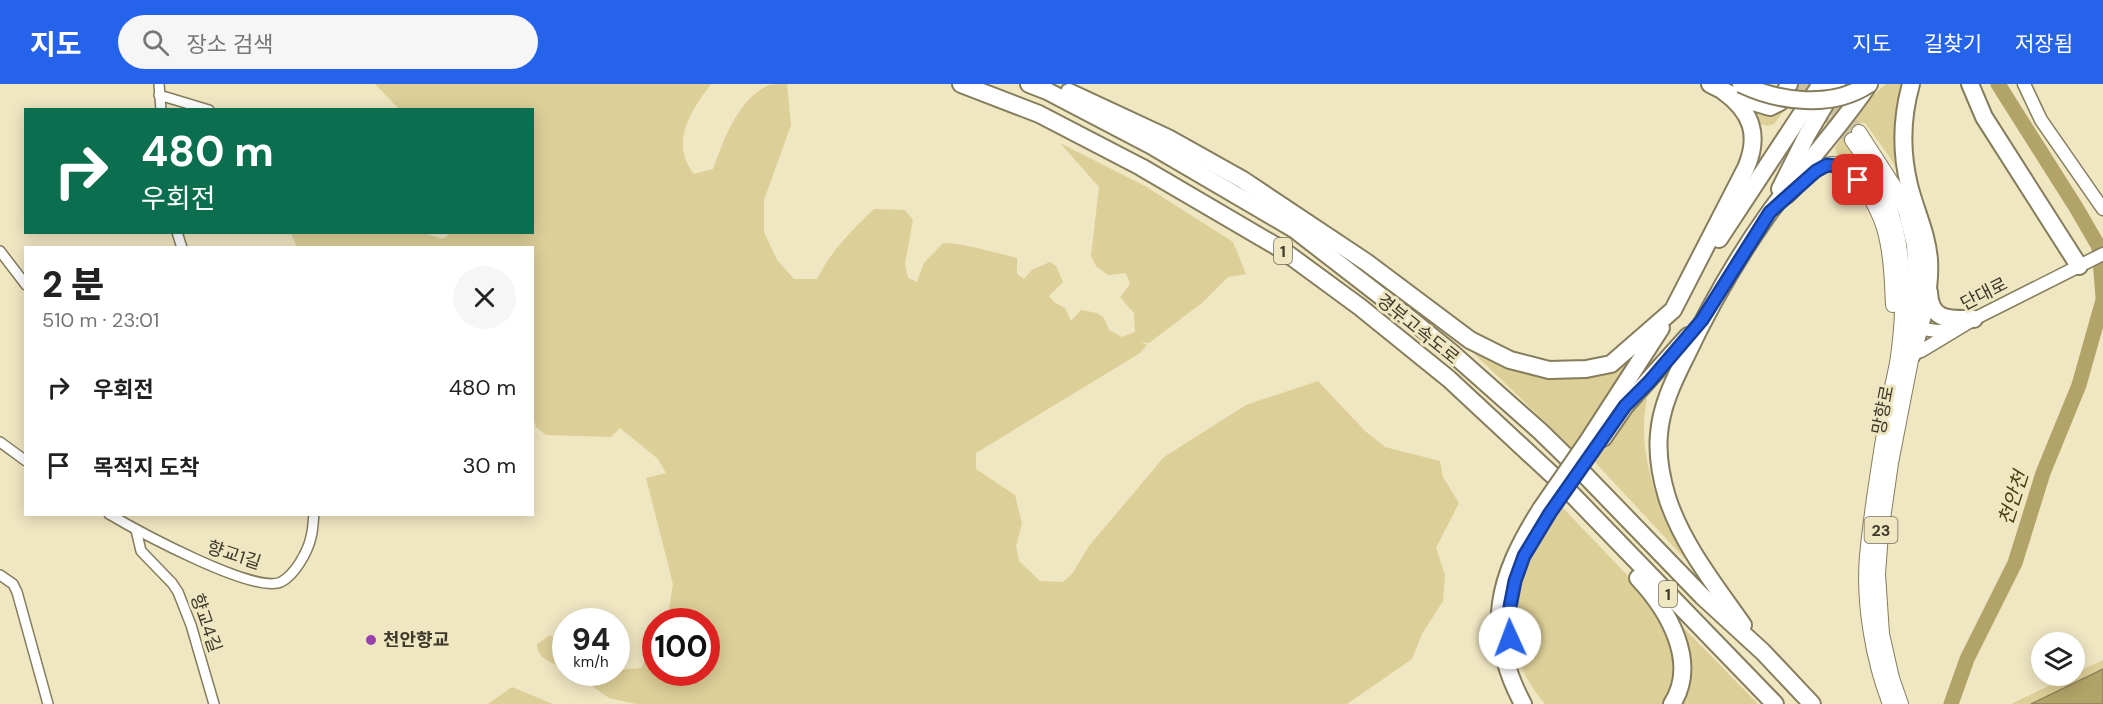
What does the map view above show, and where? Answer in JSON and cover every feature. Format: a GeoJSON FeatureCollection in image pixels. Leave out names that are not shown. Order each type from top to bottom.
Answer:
{"type":"FeatureCollection","features":[{"type":"Feature","properties":{"kind":"highway","name":"경부고속도로"},"geometry":{"type":"LineString","coordinates":[[961,84],[1039,114],[1141,167],[1281,249],[1360,307],[1449,379],[1562,484],[1775,704]]}},
{"type":"Feature","properties":{"kind":"highway","name":"경부고속도로"},"geometry":{"type":"LineString","coordinates":[[1029,84],[1047,91],[1154,147],[1294,229],[1452,353],[1540,431],[1703,597],[1763,652],[1812,704]]}},
{"type":"Feature","properties":{"kind":"highway"},"geometry":{"type":"LineString","coordinates":[[1046,84],[1085,98],[1168,138],[1243,180],[1366,262],[1470,340],[1510,360],[1549,370],[1586,369],[1611,364],[1673,310],[1746,168],[1753,146],[1754,135],[1742,107],[1717,87]]}},
{"type":"Feature","properties":{"kind":"highway"},"geometry":{"type":"LineString","coordinates":[[1740,84],[1773,96],[1805,99],[1847,96],[1869,84]]}},
{"type":"Feature","properties":{"kind":"highway"},"geometry":{"type":"LineString","coordinates":[[1717,87],[1752,103],[1770,107],[1779,102],[1789,84]]}},
{"type":"Feature","properties":{"kind":"highway"},"geometry":{"type":"LineString","coordinates":[[1770,212],[1807,135],[1837,84]]}},
{"type":"Feature","properties":{"kind":"highway"},"geometry":{"type":"LineString","coordinates":[[1763,652],[1695,556],[1674,517],[1661,474],[1659,434],[1665,404],[1674,380],[1702,320],[1770,212],[1869,84]]}},
{"type":"Feature","properties":{"kind":"highway"},"geometry":{"type":"LineString","coordinates":[[1857,102],[1877,84]]}},
{"type":"Feature","properties":{"kind":"highway"},"geometry":{"type":"LineString","coordinates":[[1911,84],[1905,110],[1905,153],[1909,186],[1926,241],[1931,305],[1935,312],[1947,318],[1974,319]]}},
{"type":"Feature","properties":{"kind":"highway"},"geometry":{"type":"LineString","coordinates":[[1960,84],[1973,90],[1984,117],[2083,264]]}},
{"type":"Feature","properties":{"kind":"highway"},"geometry":{"type":"LineString","coordinates":[[1523,704],[1507,667],[1500,640],[1499,619],[1504,584],[1524,535],[1545,511],[1592,445],[1673,310],[1817,88]]}},
{"type":"Feature","properties":{"kind":"highway"},"geometry":{"type":"LineString","coordinates":[[1905,356],[1920,326],[1929,279]]}},
{"type":"Feature","properties":{"kind":"highway"},"geometry":{"type":"LineString","coordinates":[[1592,445],[1702,320]]}},
{"type":"Feature","properties":{"kind":"highway"},"geometry":{"type":"LineString","coordinates":[[1449,379],[1530,467],[1639,578],[1660,605],[1674,630],[1681,651],[1681,680],[1678,692],[1671,704]]}},
{"type":"Feature","properties":{"kind":"highway"},"geometry":{"type":"LineString","coordinates":[[1536,704],[1528,694],[1517,671],[1511,649],[1508,617],[1519,568],[1545,511]]}},
{"type":"Feature","properties":{"kind":"main road","name":"망향로"},"geometry":{"type":"LineString","coordinates":[[1890,704],[1878,665],[1868,609],[1867,557],[1890,396],[1905,356],[1902,270],[1898,237],[1887,203],[1856,136],[1894,186],[1906,212],[1914,245],[1915,295],[1881,532],[1878,574],[1882,634],[1892,678],[1901,704]]}},
{"type":"Feature","properties":{"kind":"main road"},"geometry":{"type":"LineString","coordinates":[[1770,212],[1816,171],[1827,165],[1842,166],[1851,171],[1858,180],[1878,211],[1885,229],[1893,314],[1889,361],[1890,396]]}},
{"type":"Feature","properties":{"kind":"street"},"geometry":{"type":"LineString","coordinates":[[159,84],[161,108]]}},
{"type":"Feature","properties":{"kind":"street"},"geometry":{"type":"LineString","coordinates":[[2024,84],[2041,120],[2103,209]]}},
{"type":"Feature","properties":{"kind":"street"},"geometry":{"type":"LineString","coordinates":[[159,95],[202,108]]}},
{"type":"Feature","properties":{"kind":"street"},"geometry":{"type":"LineString","coordinates":[[0,251],[24,282]]}},
{"type":"Feature","properties":{"kind":"street","name":"단대로"},"geometry":{"type":"LineString","coordinates":[[1905,356],[2103,254]]}},
{"type":"Feature","properties":{"kind":"street"},"geometry":{"type":"LineString","coordinates":[[1915,295],[1917,319],[1920,326],[1929,331],[1955,330]]}},
{"type":"Feature","properties":{"kind":"street"},"geometry":{"type":"LineString","coordinates":[[0,442],[24,460]]}},
{"type":"Feature","properties":{"kind":"street","name":"향교1길"},"geometry":{"type":"LineString","coordinates":[[112,516],[203,564],[255,581],[279,583],[291,574],[308,548],[314,516]]}},
{"type":"Feature","properties":{"kind":"street","name":"향교4길"},"geometry":{"type":"LineString","coordinates":[[136,530],[141,551],[176,587],[191,625],[214,704]]}},
{"type":"Feature","properties":{"kind":"street"},"geometry":{"type":"LineString","coordinates":[[0,576],[13,584],[17,592],[48,704]]}},
{"type":"Feature","properties":{"kind":"shaded area"},"geometry":{"type":"Polygon","coordinates":[[[375,84],[711,84],[690,116],[683,139],[683,151],[694,174],[713,169],[733,121],[758,91],[769,85],[787,84],[791,125],[764,200],[764,232],[777,260],[794,279],[817,279],[835,250],[874,209],[905,210],[913,220],[905,264],[908,278],[917,282],[924,263],[943,243],[1017,258],[1017,274],[1024,279],[1032,270],[1050,262],[1056,266],[1063,282],[1049,296],[1065,308],[1071,321],[1081,310],[1097,313],[1104,318],[1109,330],[1122,337],[1135,332],[1134,313],[1120,297],[1130,284],[1126,273],[1108,275],[1096,266],[1091,256],[1099,187],[1060,143],[1145,186],[1233,242],[1246,274],[1228,277],[1203,302],[1149,343],[1141,342],[1147,345],[1140,353],[976,453],[976,469],[1015,495],[1022,523],[1016,546],[1019,561],[1040,581],[1063,582],[1072,574],[1089,546],[1164,457],[1246,405],[1318,381],[1365,431],[1385,447],[1440,461],[1443,477],[1459,503],[1436,548],[1445,575],[1443,601],[1422,634],[1412,659],[1347,704],[636,704],[609,698],[592,686],[630,686],[630,669],[642,666],[642,686],[720,686],[720,608],[669,608],[673,584],[646,478],[666,473],[658,459],[620,428],[611,437],[546,435],[536,427],[534,420],[534,246],[297,246],[291,234],[427,234],[443,239],[450,234],[534,234],[534,108],[398,108],[375,84]]]}},
{"type":"Feature","properties":{"kind":"shaded area"},"geometry":{"type":"Polygon","coordinates":[[[1794,84],[1805,84],[1774,124],[1767,126],[1761,124],[1754,108],[1794,84]]]}},
{"type":"Feature","properties":{"kind":"shaded area"},"geometry":{"type":"Polygon","coordinates":[[[1886,84],[1903,84],[1906,187],[1889,156],[1865,123],[1860,123],[1847,138],[1845,144],[1863,169],[1881,206],[1838,160],[1835,148],[1866,102],[1886,84]]]}},
{"type":"Feature","properties":{"kind":"shaded area"},"geometry":{"type":"Polygon","coordinates":[[[1456,336],[1557,378],[1585,375],[1622,362],[1629,361],[1630,365],[1573,449],[1456,336]]]}},
{"type":"Feature","properties":{"kind":"shaded area"},"geometry":{"type":"Polygon","coordinates":[[[1647,398],[1644,441],[1647,462],[1659,503],[1687,561],[1592,459],[1611,428],[1647,398]]]}},
{"type":"Feature","properties":{"kind":"shaded area"},"geometry":{"type":"Polygon","coordinates":[[[1562,507],[1649,598],[1656,611],[1671,650],[1672,676],[1664,704],[1545,704],[1527,678],[1516,653],[1513,628],[1515,604],[1522,580],[1533,556],[1562,507]]]}},
{"type":"Feature","properties":{"kind":"shaded area"},"geometry":{"type":"Polygon","coordinates":[[[1678,622],[1758,704],[1678,704],[1678,622]]]}},
{"type":"Feature","properties":{"kind":"shaded area"},"geometry":{"type":"Polygon","coordinates":[[[550,635],[552,636],[552,663],[539,653],[537,644],[550,635]]]}},
{"type":"Feature","properties":{"kind":"shaded area"},"geometry":{"type":"Polygon","coordinates":[[[2103,660],[2103,704],[2011,704],[2049,686],[2085,686],[2085,669],[2103,660]]]}},
{"type":"Feature","properties":{"kind":"shaded area"},"geometry":{"type":"Polygon","coordinates":[[[2103,669],[2103,704],[2031,704],[2068,686],[2085,686],[2085,678],[2103,669]]]}},
{"type":"Feature","properties":{"kind":"shaded area"},"geometry":{"type":"Polygon","coordinates":[[[512,687],[553,704],[488,704],[512,687]]]}},
{"type":"Feature","properties":{"kind":"waterway","name":"천안천"},"geometry":{"type":"LineString","coordinates":[[1998,84],[2099,247],[2103,297]]}},
{"type":"Feature","properties":{"kind":"waterway","name":"천안천"},"geometry":{"type":"LineString","coordinates":[[1951,704],[1967,659],[2015,563],[2043,473],[2079,385],[2103,300]]}},
{"type":"Feature","properties":{"kind":"tunnel"},"geometry":{"type":"LineString","coordinates":[[1799,84],[1828,102],[1859,132]]}},
{"type":"Feature","properties":{"kind":"tunnel"},"geometry":{"type":"LineString","coordinates":[[1813,105],[1830,117],[1852,140]]}},
{"type":"Feature","properties":{"kind":"place","name":"천안향교"},"geometry":{"type":"Point","coordinates":[371,640]}},
{"type":"Feature","properties":{"kind":"route"},"geometry":{"type":"LineString","coordinates":[[1510,638],[1509,604],[1519,568],[1550,513],[1625,406],[1649,382],[1702,320],[1770,212],[1816,171],[1827,165],[1842,166],[1851,171],[1858,180]]}}]}
